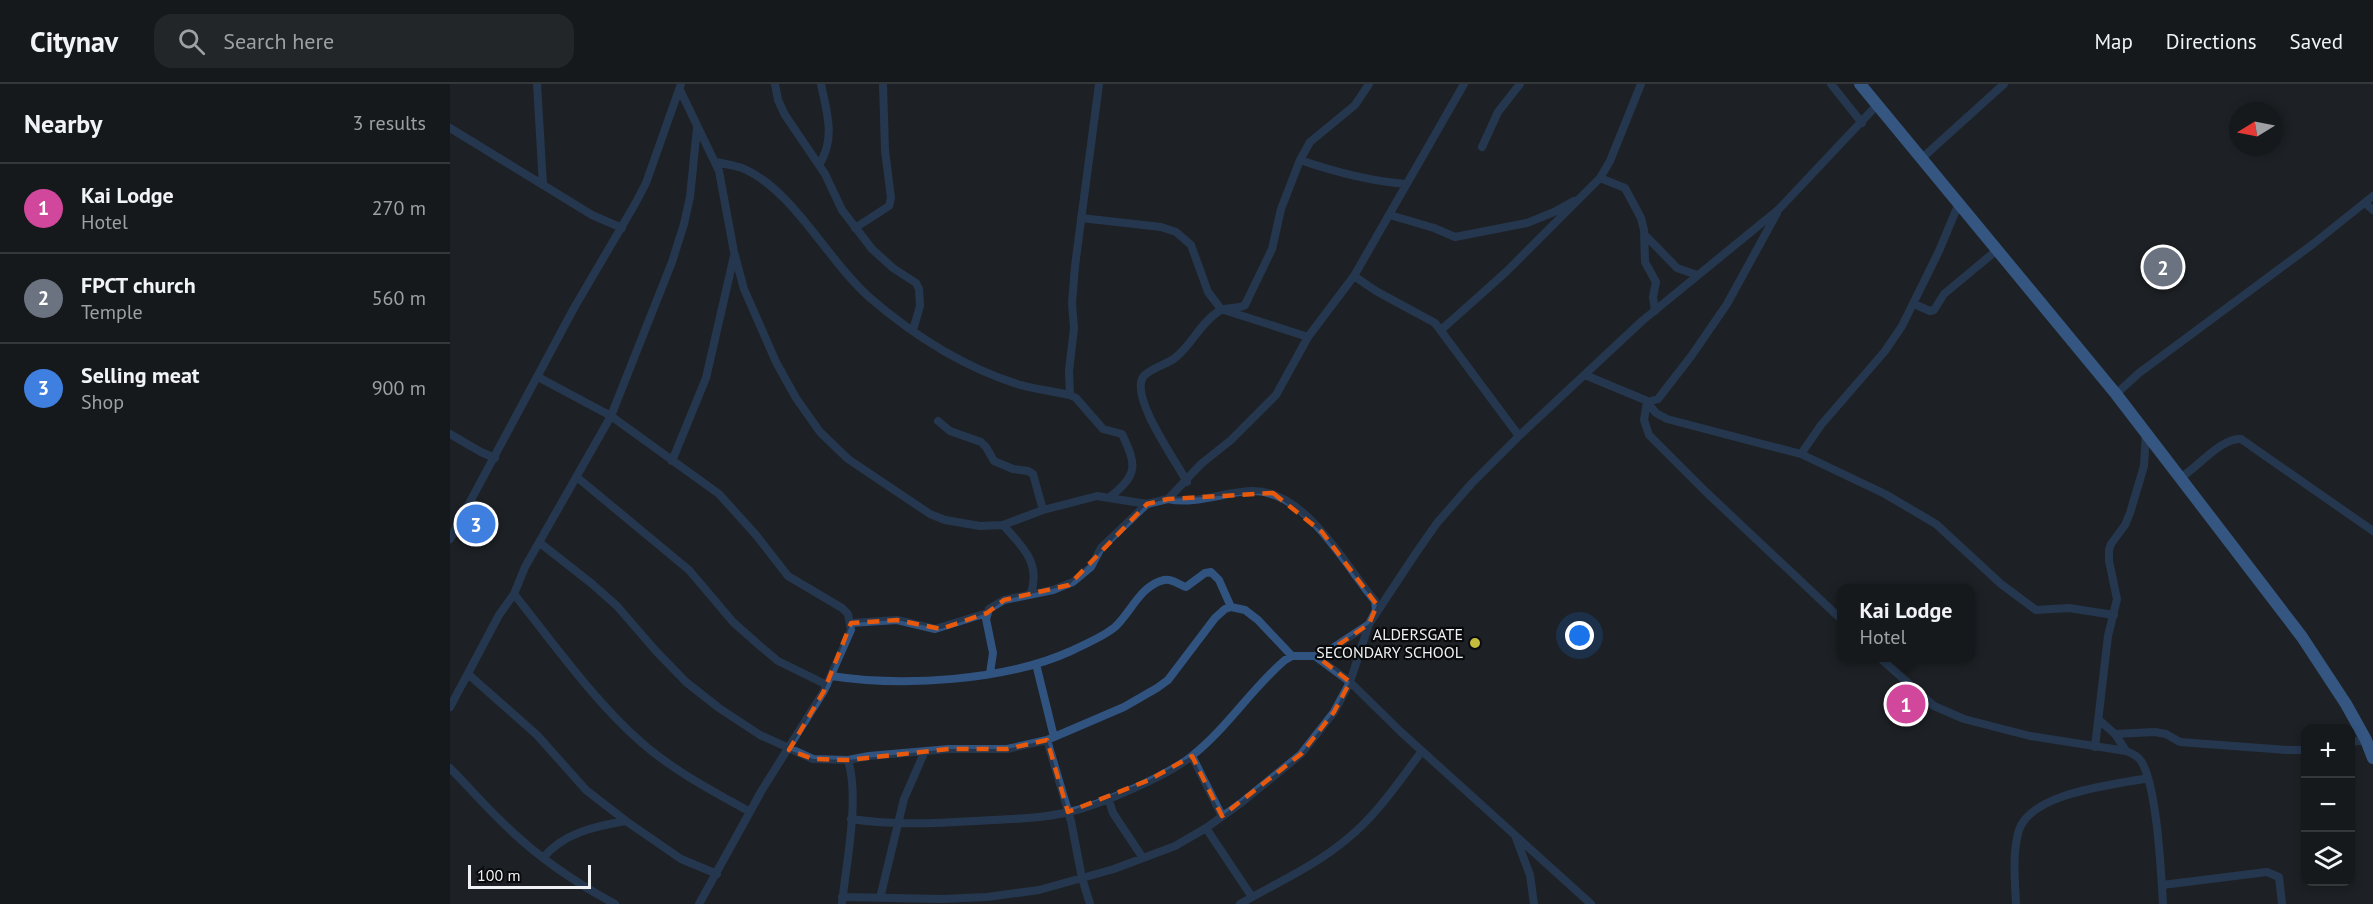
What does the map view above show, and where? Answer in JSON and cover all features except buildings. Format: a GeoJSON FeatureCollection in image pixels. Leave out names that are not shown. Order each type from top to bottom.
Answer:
{"type":"FeatureCollection","features":[{"type":"Feature","properties":{"kind":"highway"},"geometry":{"type":"LineString","coordinates":[[1860,84],[2146,432],[2302,637],[2346,704],[2373,758]]}},
{"type":"Feature","properties":{"kind":"street"},"geometry":{"type":"LineString","coordinates":[[537,84],[543,185]]}},
{"type":"Feature","properties":{"kind":"street"},"geometry":{"type":"LineString","coordinates":[[775,84],[778,100],[785,115],[819,165],[842,210],[855,228],[893,268],[916,283],[920,306],[913,330]]}},
{"type":"Feature","properties":{"kind":"street"},"geometry":{"type":"LineString","coordinates":[[819,165],[829,143],[829,129],[821,84]]}},
{"type":"Feature","properties":{"kind":"street"},"geometry":{"type":"LineString","coordinates":[[855,228],[889,206],[891,198],[885,150],[883,84]]}},
{"type":"Feature","properties":{"kind":"street"},"geometry":{"type":"LineString","coordinates":[[1070,395],[1069,371],[1074,328],[1072,303],[1099,84]]}},
{"type":"Feature","properties":{"kind":"street"},"geometry":{"type":"LineString","coordinates":[[1187,482],[1148,414],[1140,383],[1146,374],[1175,358],[1203,324],[1221,309],[1244,306],[1256,286],[1272,249],[1281,209],[1300,160],[1310,142],[1355,105],[1369,84]]}},
{"type":"Feature","properties":{"kind":"street"},"geometry":{"type":"LineString","coordinates":[[1168,499],[1187,482],[1201,464],[1231,440],[1276,394],[1308,337],[1354,276],[1464,84]]}},
{"type":"Feature","properties":{"kind":"street"},"geometry":{"type":"LineString","coordinates":[[1482,147],[1498,112],[1520,84]]}},
{"type":"Feature","properties":{"kind":"street"},"geometry":{"type":"LineString","coordinates":[[1441,330],[1506,272],[1600,178],[1610,160],[1641,84]]}},
{"type":"Feature","properties":{"kind":"street"},"geometry":{"type":"LineString","coordinates":[[1831,84],[1862,123]]}},
{"type":"Feature","properties":{"kind":"street"},"geometry":{"type":"LineString","coordinates":[[1921,159],[2004,84]]}},
{"type":"Feature","properties":{"kind":"street"},"geometry":{"type":"LineString","coordinates":[[680,87],[697,127],[716,162],[744,289],[776,362],[796,398],[830,443],[848,459],[930,514],[963,525],[1003,525],[1086,497],[1110,497],[1147,504],[1168,499],[1183,500],[1252,491],[1273,493],[1293,505],[1322,532],[1375,601],[1376,610],[1369,624],[1350,682],[1334,712],[1301,754],[1206,828],[1174,846],[1082,878],[987,901],[880,898],[842,900],[851,819],[852,780],[848,760]]}},
{"type":"Feature","properties":{"kind":"street"},"geometry":{"type":"LineString","coordinates":[[450,539],[581,296],[646,183],[680,87]]}},
{"type":"Feature","properties":{"kind":"street"},"geometry":{"type":"LineString","coordinates":[[851,819],[883,824],[948,823],[1029,818],[1068,812],[1149,780],[1192,756],[1228,721],[1277,667],[1292,656],[1316,656],[1331,649],[1369,624],[1437,523],[1472,483],[1519,436],[1655,311],[1779,209],[1877,105]]}},
{"type":"Feature","properties":{"kind":"street"},"geometry":{"type":"LineString","coordinates":[[450,706],[514,594],[525,567],[578,478],[611,416],[672,262],[684,225],[690,196],[697,127]]}},
{"type":"Feature","properties":{"kind":"street"},"geometry":{"type":"LineString","coordinates":[[450,128],[592,215],[622,228]]}},
{"type":"Feature","properties":{"kind":"street"},"geometry":{"type":"LineString","coordinates":[[1300,160],[1340,174],[1379,182],[1406,184]]}},
{"type":"Feature","properties":{"kind":"street"},"geometry":{"type":"LineString","coordinates":[[716,162],[741,167],[770,185],[867,296],[946,354],[990,374],[1027,386],[1070,395],[1076,398],[1103,429],[1122,434],[1134,465],[1133,471],[1126,484],[1110,497]]}},
{"type":"Feature","properties":{"kind":"street"},"geometry":{"type":"LineString","coordinates":[[1600,178],[1627,190],[1641,218],[1646,236],[1645,262],[1656,282],[1653,297],[1655,311]]}},
{"type":"Feature","properties":{"kind":"street"},"geometry":{"type":"LineString","coordinates":[[2116,394],[2139,373],[2313,244],[2373,196]]}},
{"type":"Feature","properties":{"kind":"street"},"geometry":{"type":"LineString","coordinates":[[1390,215],[1459,237],[1527,223],[1582,197]]}},
{"type":"Feature","properties":{"kind":"street"},"geometry":{"type":"LineString","coordinates":[[1800,454],[1821,425],[1885,351],[1914,304],[1959,203]]}},
{"type":"Feature","properties":{"kind":"street"},"geometry":{"type":"LineString","coordinates":[[2365,203],[2373,210]]}},
{"type":"Feature","properties":{"kind":"street"},"geometry":{"type":"LineString","coordinates":[[1647,402],[1655,401],[1663,394],[1704,338],[1727,303],[1779,209]]}},
{"type":"Feature","properties":{"kind":"street"},"geometry":{"type":"LineString","coordinates":[[1081,218],[1161,227],[1185,238],[1191,245],[1208,292],[1221,309],[1308,337]]}},
{"type":"Feature","properties":{"kind":"street"},"geometry":{"type":"LineString","coordinates":[[1646,236],[1677,268],[1697,275]]}},
{"type":"Feature","properties":{"kind":"street"},"geometry":{"type":"LineString","coordinates":[[1914,304],[1934,310],[1944,294],[1997,250]]}},
{"type":"Feature","properties":{"kind":"street"},"geometry":{"type":"LineString","coordinates":[[672,461],[706,378],[734,252]]}},
{"type":"Feature","properties":{"kind":"street"},"geometry":{"type":"LineString","coordinates":[[1354,276],[1376,291],[1421,314],[1441,330],[1519,436]]}},
{"type":"Feature","properties":{"kind":"street"},"geometry":{"type":"LineString","coordinates":[[1585,375],[1639,396],[1656,413],[1667,419],[1800,454],[1860,480],[1936,524],[2001,584],[2036,610],[2043,611],[2055,607],[2114,615]]}},
{"type":"Feature","properties":{"kind":"street"},"geometry":{"type":"LineString","coordinates":[[538,377],[611,416],[719,494],[756,535],[788,576],[842,608],[848,614],[851,622],[847,642],[827,685],[750,812],[699,904]]}},
{"type":"Feature","properties":{"kind":"street"},"geometry":{"type":"LineString","coordinates":[[1647,402],[1644,420],[1649,435],[1837,615]]}},
{"type":"Feature","properties":{"kind":"street"},"geometry":{"type":"LineString","coordinates":[[938,421],[950,430],[981,442],[994,460],[1002,465],[1033,474],[1042,510]]}},
{"type":"Feature","properties":{"kind":"street"},"geometry":{"type":"LineString","coordinates":[[2095,747],[2108,636],[2117,596],[2109,561],[2109,550],[2130,513],[2144,466],[2146,432]]}},
{"type":"Feature","properties":{"kind":"street"},"geometry":{"type":"LineString","coordinates":[[450,434],[495,458]]}},
{"type":"Feature","properties":{"kind":"street"},"geometry":{"type":"LineString","coordinates":[[2180,478],[2193,470],[2223,443],[2241,439],[2373,531]]}},
{"type":"Feature","properties":{"kind":"street"},"geometry":{"type":"LineString","coordinates":[[578,478],[689,570],[733,622],[778,661],[827,685]]}},
{"type":"Feature","properties":{"kind":"street"},"geometry":{"type":"LineString","coordinates":[[851,622],[897,621],[942,629],[987,613],[996,603],[1004,600],[1053,590],[1073,582],[1091,567],[1101,548],[1147,504]]}},
{"type":"Feature","properties":{"kind":"street"},"geometry":{"type":"LineString","coordinates":[[1003,525],[1030,560],[1035,575],[1031,593]]}},
{"type":"Feature","properties":{"kind":"street"},"geometry":{"type":"LineString","coordinates":[[540,543],[617,606],[686,682],[719,708],[760,735],[813,759],[848,760],[869,756],[924,753],[949,748],[1007,749],[1050,739],[1124,707],[1157,688],[1168,680],[1215,618],[1225,609],[1232,607],[1245,610],[1258,620],[1292,656]]}},
{"type":"Feature","properties":{"kind":"street"},"geometry":{"type":"LineString","coordinates":[[831,676],[874,681],[956,677],[1036,664],[1082,646],[1114,628],[1140,595],[1164,580],[1186,587],[1205,573],[1212,572],[1219,580],[1232,607]]}},
{"type":"Feature","properties":{"kind":"street"},"geometry":{"type":"LineString","coordinates":[[514,594],[597,697],[629,731],[676,768],[750,812]]}},
{"type":"Feature","properties":{"kind":"street"},"geometry":{"type":"LineString","coordinates":[[987,613],[987,632],[993,653],[990,673]]}},
{"type":"Feature","properties":{"kind":"street"},"geometry":{"type":"LineString","coordinates":[[1316,656],[1350,682],[1422,751],[1591,904]]}},
{"type":"Feature","properties":{"kind":"street"},"geometry":{"type":"LineString","coordinates":[[1886,662],[1934,706],[1964,719],[2030,736],[2126,751],[2136,755],[2148,778],[2163,904]]}},
{"type":"Feature","properties":{"kind":"street"},"geometry":{"type":"LineString","coordinates":[[1036,664],[1050,739],[1090,904]]}},
{"type":"Feature","properties":{"kind":"street"},"geometry":{"type":"LineString","coordinates":[[468,674],[537,735],[586,790],[681,859],[717,874]]}},
{"type":"Feature","properties":{"kind":"street"},"geometry":{"type":"LineString","coordinates":[[2099,720],[2115,734],[2126,751]]}},
{"type":"Feature","properties":{"kind":"street"},"geometry":{"type":"LineString","coordinates":[[2115,734],[2154,732],[2166,734],[2180,742],[2301,750]]}},
{"type":"Feature","properties":{"kind":"street"},"geometry":{"type":"LineString","coordinates":[[2355,741],[2366,740]]}},
{"type":"Feature","properties":{"kind":"street"},"geometry":{"type":"LineString","coordinates":[[1240,904],[1327,855],[1349,838],[1392,790],[1422,751]]}},
{"type":"Feature","properties":{"kind":"street"},"geometry":{"type":"LineString","coordinates":[[880,898],[904,799],[924,753]]}},
{"type":"Feature","properties":{"kind":"street"},"geometry":{"type":"LineString","coordinates":[[1192,756],[1222,816]]}},
{"type":"Feature","properties":{"kind":"street"},"geometry":{"type":"LineString","coordinates":[[450,768],[501,822],[543,858],[615,904]]}},
{"type":"Feature","properties":{"kind":"street"},"geometry":{"type":"LineString","coordinates":[[2016,904],[2017,840],[2021,824],[2027,815],[2041,806],[2069,795],[2148,778]]}},
{"type":"Feature","properties":{"kind":"street"},"geometry":{"type":"LineString","coordinates":[[1108,798],[1113,813],[1143,858]]}},
{"type":"Feature","properties":{"kind":"street"},"geometry":{"type":"LineString","coordinates":[[543,858],[550,849],[583,830],[626,821]]}},
{"type":"Feature","properties":{"kind":"street"},"geometry":{"type":"LineString","coordinates":[[1206,828],[1252,897]]}},
{"type":"Feature","properties":{"kind":"street"},"geometry":{"type":"LineString","coordinates":[[1515,835],[1530,874],[1534,904]]}},
{"type":"Feature","properties":{"kind":"street"},"geometry":{"type":"LineString","coordinates":[[2162,885],[2266,872],[2279,877],[2282,904]]}},
{"type":"Feature","properties":{"kind":"highlighted area"},"geometry":{"type":"Polygon","coordinates":[[[1273,493],[1322,532],[1377,605],[1369,624],[1319,658],[1350,682],[1334,712],[1301,754],[1222,816],[1192,756],[1149,780],[1068,812],[1047,740],[1007,749],[949,749],[848,760],[813,759],[789,750],[824,691],[851,623],[897,620],[941,629],[987,613],[1004,600],[1069,585],[1147,504],[1168,499],[1273,493]]]}},
{"type":"Feature","properties":{"kind":"place","name":"FPCT church"},"geometry":{"type":"Point","coordinates":[2163,267]}},
{"type":"Feature","properties":{"kind":"place","name":"Selling meat"},"geometry":{"type":"Point","coordinates":[476,524]}},
{"type":"Feature","properties":{"kind":"place","name":"ALDERSGATE SECONDARY SCHOOL"},"geometry":{"type":"Point","coordinates":[1475,643]}},
{"type":"Feature","properties":{"kind":"place","name":"Kai Lodge"},"geometry":{"type":"Point","coordinates":[1906,704]}}]}
